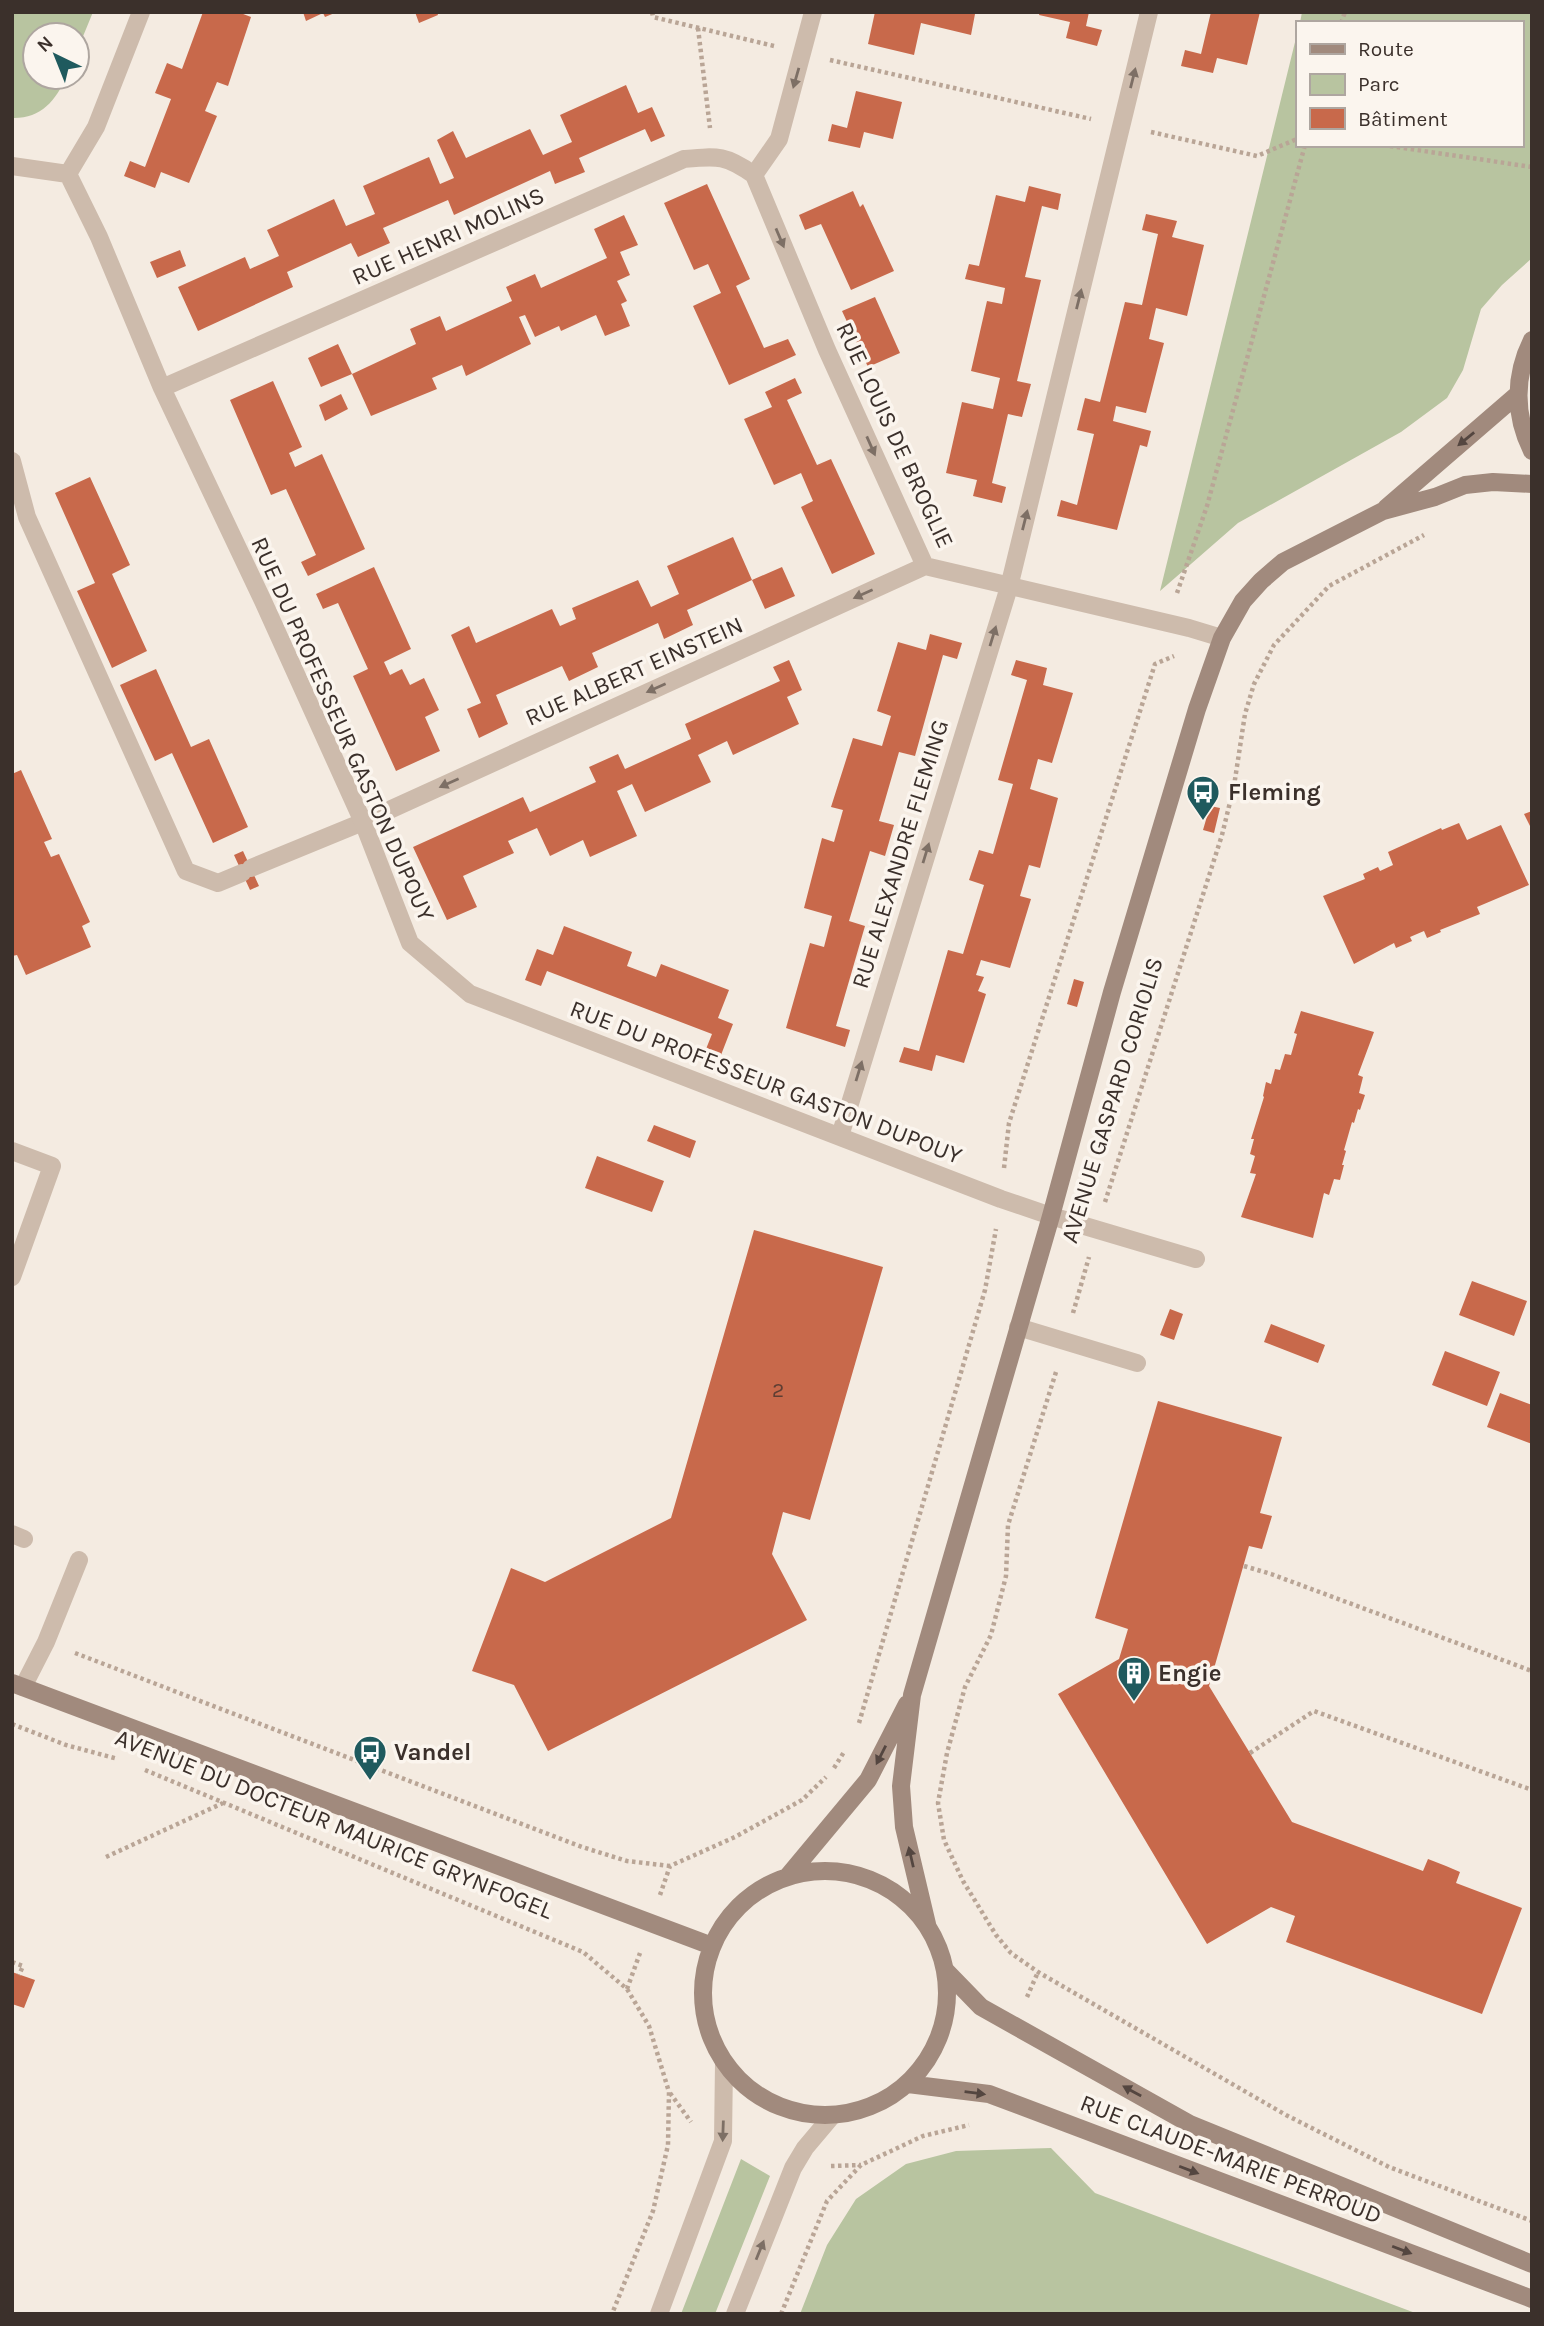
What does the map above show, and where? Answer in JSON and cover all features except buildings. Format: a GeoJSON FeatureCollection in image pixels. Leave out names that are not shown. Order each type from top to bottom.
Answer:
{"type":"FeatureCollection","features":[{"type":"Feature","properties":{"kind":"street"},"geometry":{"type":"LineString","coordinates":[[12,166],[68,174],[96,127],[141,12]]}},
{"type":"Feature","properties":{"kind":"street"},"geometry":{"type":"LineString","coordinates":[[754,174],[779,139],[813,12]]}},
{"type":"Feature","properties":{"kind":"street"},"geometry":{"type":"LineString","coordinates":[[1009,587],[1149,12]]}},
{"type":"Feature","properties":{"kind":"street","name":"RUE HENRI MOLINS"},"geometry":{"type":"LineString","coordinates":[[162,388],[684,159],[713,156],[733,160],[754,174]]}},
{"type":"Feature","properties":{"kind":"street","name":"RUE DU PROFESSEUR GASTON DUPOUY"},"geometry":{"type":"LineString","coordinates":[[68,174],[99,237],[162,388],[263,601],[363,822],[410,943],[470,993],[1051,1216],[1196,1259]]}},
{"type":"Feature","properties":{"kind":"street","name":"RUE LOUIS DE BROGLIE"},"geometry":{"type":"LineString","coordinates":[[754,174],[827,350],[925,566],[1222,638]]}},
{"type":"Feature","properties":{"kind":"street"},"geometry":{"type":"LineString","coordinates":[[1532,340],[1523,359],[1518,394],[1519,416],[1532,451]]}},
{"type":"Feature","properties":{"kind":"street","name":"AVENUE GASPARD CORIOLIS"},"geometry":{"type":"LineString","coordinates":[[1383,511],[1518,394]]}},
{"type":"Feature","properties":{"kind":"street","name":"RUE ALBERT EINSTEIN"},"geometry":{"type":"LineString","coordinates":[[12,461],[27,517],[186,871],[218,883],[363,822],[925,566]]}},
{"type":"Feature","properties":{"kind":"street","name":"AVENUE GASPARD CORIOLIS"},"geometry":{"type":"LineString","coordinates":[[927,1924],[904,1827],[901,1786],[912,1695],[1051,1216],[1112,992],[1189,735],[1222,638],[1243,601],[1283,562],[1383,511],[1435,497],[1465,485],[1503,481],[1532,484]]}},
{"type":"Feature","properties":{"kind":"street","name":"RUE ALEXANDRE FLEMING"},"geometry":{"type":"LineString","coordinates":[[840,1136],[1009,587]]}},
{"type":"Feature","properties":{"kind":"street"},"geometry":{"type":"LineString","coordinates":[[12,1151],[52,1166],[12,1277]]}},
{"type":"Feature","properties":{"kind":"street"},"geometry":{"type":"LineString","coordinates":[[1018,1327],[1137,1363]]}},
{"type":"Feature","properties":{"kind":"street"},"geometry":{"type":"LineString","coordinates":[[18,1685],[46,1642],[79,1560]]}},
{"type":"Feature","properties":{"kind":"street","name":"AVENUE DU DOCTEUR MAURICE GRYNFOGEL"},"geometry":{"type":"LineString","coordinates":[[18,1685],[712,1946]]}},
{"type":"Feature","properties":{"kind":"street","name":"AVENUE GASPARD CORIOLIS"},"geometry":{"type":"LineString","coordinates":[[788,1876],[868,1780],[912,1695]]}},
{"type":"Feature","properties":{"kind":"street"},"geometry":{"type":"LineString","coordinates":[[827,1870],[866,1877],[901,1896],[927,1924],[939,1947],[946,1971],[947,2002],[942,2033],[928,2060],[908,2084],[883,2101],[856,2112],[832,2116],[797,2113],[768,2102],[743,2085],[724,2063],[710,2035],[703,2006],[704,1975],[712,1946],[725,1922],[743,1903],[764,1887],[788,1876],[827,1870]]}},
{"type":"Feature","properties":{"kind":"street","name":"RUE CLAUDE-MARIE PERROUD"},"geometry":{"type":"LineString","coordinates":[[946,1971],[981,2007],[1190,2124],[1532,2264]]}},
{"type":"Feature","properties":{"kind":"street"},"geometry":{"type":"LineString","coordinates":[[659,2314],[723,2141],[724,2063]]}},
{"type":"Feature","properties":{"kind":"street","name":"RUE CLAUDE-MARIE PERROUD"},"geometry":{"type":"LineString","coordinates":[[908,2084],[989,2094],[1532,2299]]}},
{"type":"Feature","properties":{"kind":"street"},"geometry":{"type":"LineString","coordinates":[[735,2314],[793,2168],[805,2148],[832,2116]]}},
{"type":"Feature","properties":{"kind":"path"},"geometry":{"type":"LineString","coordinates":[[652,12],[653,17],[803,54],[1256,156],[1296,139]]}},
{"type":"Feature","properties":{"kind":"path"},"geometry":{"type":"LineString","coordinates":[[698,28],[713,156]]}},
{"type":"Feature","properties":{"kind":"path"},"geometry":{"type":"LineString","coordinates":[[1167,623],[1207,506],[1304,147]]}},
{"type":"Feature","properties":{"kind":"path"},"geometry":{"type":"LineString","coordinates":[[1397,147],[1532,167]]}},
{"type":"Feature","properties":{"kind":"path","name":"AVENUE GASPARD CORIOLIS"},"geometry":{"type":"LineString","coordinates":[[944,1840],[938,1803],[947,1753],[965,1687],[991,1635],[1006,1576],[1008,1525],[1066,1341],[1122,1143],[1222,835],[1234,786],[1245,714],[1254,684],[1274,645],[1329,586],[1428,533]]}},
{"type":"Feature","properties":{"kind":"path"},"geometry":{"type":"LineString","coordinates":[[1244,1566],[1284,1578],[1532,1671]]}},
{"type":"Feature","properties":{"kind":"path"},"geometry":{"type":"LineString","coordinates":[[46,1642],[582,1847],[627,1861],[670,1866],[735,1837],[802,1800]]}},
{"type":"Feature","properties":{"kind":"path"},"geometry":{"type":"LineString","coordinates":[[1250,1753],[1314,1711],[1532,1790]]}},
{"type":"Feature","properties":{"kind":"path","name":"AVENUE DU DOCTEUR MAURICE GRYNFOGEL"},"geometry":{"type":"LineString","coordinates":[[12,1724],[66,1745],[126,1762]]}},
{"type":"Feature","properties":{"kind":"path","name":"AVENUE DU DOCTEUR MAURICE GRYNFOGEL"},"geometry":{"type":"LineString","coordinates":[[138,1767],[583,1952],[628,1989],[649,2026],[669,2092],[668,2145],[653,2211],[612,2314]]}},
{"type":"Feature","properties":{"kind":"path"},"geometry":{"type":"LineString","coordinates":[[106,1857],[224,1803]]}},
{"type":"Feature","properties":{"kind":"path","name":"RUE CLAUDE-MARIE PERROUD"},"geometry":{"type":"LineString","coordinates":[[944,1840],[963,1881],[996,1935],[1012,1953],[1038,1972],[1308,2127],[1389,2167],[1532,2221]]}},
{"type":"Feature","properties":{"kind":"path"},"geometry":{"type":"LineString","coordinates":[[12,1962],[23,1966],[19,1975]]}},
{"type":"Feature","properties":{"kind":"path"},"geometry":{"type":"LineString","coordinates":[[781,2314],[827,2200],[861,2165],[923,2136],[968,2125],[975,2118]]}},
{"type":"Feature","properties":{"kind":"green space"},"geometry":{"type":"Polygon","coordinates":[[[12,12],[93,12],[89,21],[21,21],[21,91],[59,91],[39,112],[22,118],[12,118],[12,12]]]}},
{"type":"Feature","properties":{"kind":"green space"},"geometry":{"type":"Polygon","coordinates":[[[1302,12],[1531,12],[1532,258],[1502,285],[1481,309],[1463,370],[1447,398],[1401,432],[1238,523],[1160,591],[1296,38],[1296,147],[1523,147],[1523,21],[1300,21],[1302,12]]]}},
{"type":"Feature","properties":{"kind":"green space"},"geometry":{"type":"Polygon","coordinates":[[[1051,2148],[1095,2193],[1418,2314],[800,2314],[827,2245],[856,2199],[906,2164],[956,2151],[1051,2148]]]}},
{"type":"Feature","properties":{"kind":"green space"},"geometry":{"type":"Polygon","coordinates":[[[741,2159],[770,2176],[715,2314],[681,2314],[741,2159]]]}},
{"type":"Feature","properties":{"kind":"place","name":"Fleming"},"geometry":{"type":"Point","coordinates":[1203,822]}},
{"type":"Feature","properties":{"kind":"place","name":"Engie"},"geometry":{"type":"Point","coordinates":[1134,1703]}},
{"type":"Feature","properties":{"kind":"place","name":"Vandel"},"geometry":{"type":"Point","coordinates":[370,1782]}}]}
